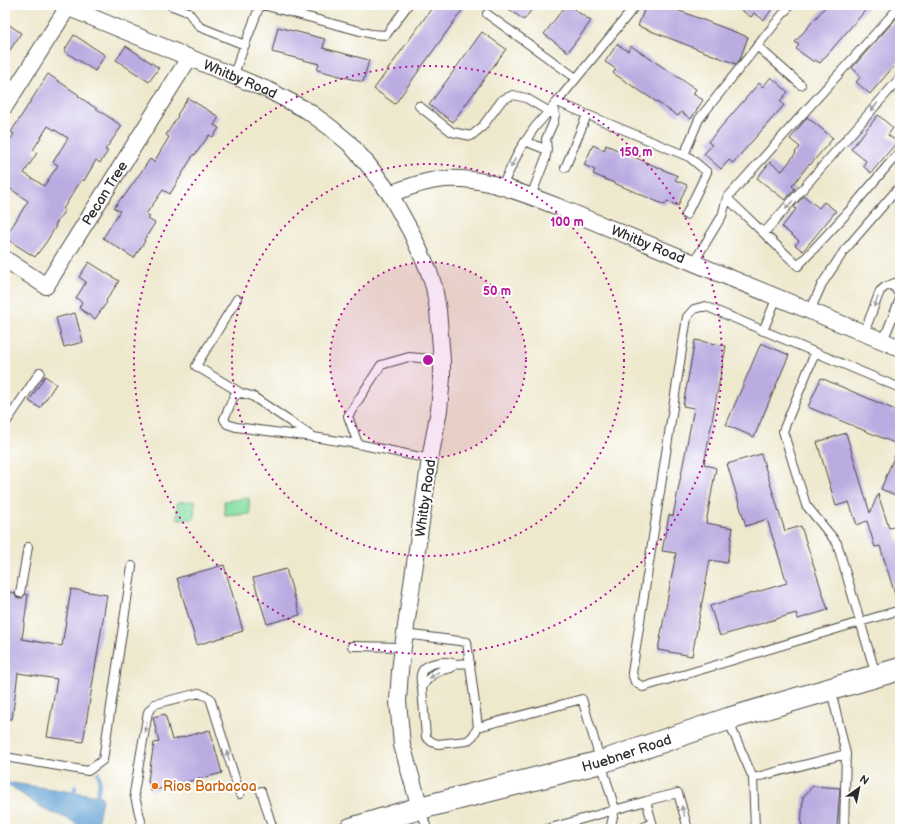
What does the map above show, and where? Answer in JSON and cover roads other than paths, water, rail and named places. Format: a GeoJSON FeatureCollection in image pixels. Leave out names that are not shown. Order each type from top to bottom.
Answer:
{"type":"FeatureCollection","features":[{"type":"Feature","properties":{"kind":"main road","name":"Huebner Road"},"geometry":{"type":"LineString","coordinates":[[350,829],[420,808],[601,762],[728,719],[900,669]]}},
{"type":"Feature","properties":{"kind":"street","name":"Whitby Road"},"geometry":{"type":"LineString","coordinates":[[65,6],[270,91],[308,111],[348,143],[369,166],[390,194],[411,232],[428,269],[434,287],[438,310],[442,378],[439,410],[430,459],[404,641],[398,701],[402,745],[420,808]]}},
{"type":"Feature","properties":{"kind":"street"},"geometry":{"type":"LineString","coordinates":[[5,106],[65,6]]}},
{"type":"Feature","properties":{"kind":"street","name":"Pecan Tree"},"geometry":{"type":"LineString","coordinates":[[5,259],[46,286],[189,58]]}},
{"type":"Feature","properties":{"kind":"street","name":"Whitby Road"},"geometry":{"type":"LineString","coordinates":[[390,194],[416,184],[437,180],[472,180],[502,186],[531,196],[694,262],[900,348]]}},
{"type":"Feature","properties":{"kind":"lane"},"geometry":{"type":"LineString","coordinates":[[170,5],[188,12],[200,27],[245,45]]}},
{"type":"Feature","properties":{"kind":"lane"},"geometry":{"type":"LineString","coordinates":[[233,76],[261,5],[371,34],[386,35],[408,5]]}},
{"type":"Feature","properties":{"kind":"lane"},"geometry":{"type":"LineString","coordinates":[[502,186],[520,149],[535,127],[552,113],[557,102],[636,5]]}},
{"type":"Feature","properties":{"kind":"lane"},"geometry":{"type":"LineString","coordinates":[[684,155],[699,119],[790,5]]}},
{"type":"Feature","properties":{"kind":"lane"},"geometry":{"type":"LineString","coordinates":[[694,262],[722,216],[727,198],[900,6]]}},
{"type":"Feature","properties":{"kind":"lane"},"geometry":{"type":"LineString","coordinates":[[487,14],[576,78]]}},
{"type":"Feature","properties":{"kind":"lane"},"geometry":{"type":"LineString","coordinates":[[757,46],[801,85]]}},
{"type":"Feature","properties":{"kind":"lane"},"geometry":{"type":"LineString","coordinates":[[764,233],[900,78]]}},
{"type":"Feature","properties":{"kind":"lane"},"geometry":{"type":"LineString","coordinates":[[419,106],[452,132],[470,136],[482,126],[502,100],[513,95],[526,98],[552,113],[554,121],[546,139],[547,150],[545,160],[531,196]]}},
{"type":"Feature","properties":{"kind":"lane"},"geometry":{"type":"LineString","coordinates":[[557,102],[684,155],[707,172],[686,215]]}},
{"type":"Feature","properties":{"kind":"lane"},"geometry":{"type":"LineString","coordinates":[[565,168],[587,115]]}},
{"type":"Feature","properties":{"kind":"lane"},"geometry":{"type":"LineString","coordinates":[[525,141],[547,150]]}},
{"type":"Feature","properties":{"kind":"lane"},"geometry":{"type":"LineString","coordinates":[[727,198],[798,266],[849,211],[900,151]]}},
{"type":"Feature","properties":{"kind":"lane"},"geometry":{"type":"LineString","coordinates":[[810,311],[822,284],[844,251],[900,186]]}},
{"type":"Feature","properties":{"kind":"lane"},"geometry":{"type":"LineString","coordinates":[[864,333],[880,291],[884,287],[896,283],[900,295]]}},
{"type":"Feature","properties":{"kind":"lane"},"geometry":{"type":"LineString","coordinates":[[763,331],[777,297]]}},
{"type":"Feature","properties":{"kind":"lane"},"geometry":{"type":"LineString","coordinates":[[237,299],[196,366],[241,393],[252,396],[313,437]]}},
{"type":"Feature","properties":{"kind":"lane"},"geometry":{"type":"LineString","coordinates":[[883,341],[900,299]]}},
{"type":"Feature","properties":{"kind":"lane"},"geometry":{"type":"LineString","coordinates":[[900,388],[705,306],[694,309],[687,317],[632,673],[635,682],[643,687],[900,610]]}},
{"type":"Feature","properties":{"kind":"lane"},"geometry":{"type":"LineString","coordinates":[[814,353],[783,431],[806,505],[837,544],[876,676]]}},
{"type":"Feature","properties":{"kind":"lane"},"geometry":{"type":"LineString","coordinates":[[358,444],[348,416],[381,365],[409,357],[442,360]]}},
{"type":"Feature","properties":{"kind":"lane"},"geometry":{"type":"LineString","coordinates":[[5,424],[40,372]]}},
{"type":"Feature","properties":{"kind":"lane"},"geometry":{"type":"LineString","coordinates":[[241,393],[234,396],[224,419],[227,424],[236,427],[358,444],[430,459]]}},
{"type":"Feature","properties":{"kind":"lane"},"geometry":{"type":"LineString","coordinates":[[20,594],[28,547]]}},
{"type":"Feature","properties":{"kind":"lane"},"geometry":{"type":"LineString","coordinates":[[5,757],[88,770],[103,760],[132,566]]}},
{"type":"Feature","properties":{"kind":"lane"},"geometry":{"type":"LineString","coordinates":[[352,646],[404,641],[467,642],[470,663],[478,727],[467,741],[438,744],[432,742],[426,737],[422,688],[426,681],[434,674],[451,668],[455,664],[470,663]]}},
{"type":"Feature","properties":{"kind":"lane"},"geometry":{"type":"LineString","coordinates":[[831,689],[846,754],[844,829]]}},
{"type":"Feature","properties":{"kind":"lane"},"geometry":{"type":"LineString","coordinates":[[141,821],[134,793],[148,712],[155,704],[199,693],[210,698],[240,794]]}},
{"type":"Feature","properties":{"kind":"lane"},"geometry":{"type":"LineString","coordinates":[[478,727],[582,699],[615,809],[610,829]]}},
{"type":"Feature","properties":{"kind":"lane"},"geometry":{"type":"LineString","coordinates":[[728,719],[753,778],[755,829]]}},
{"type":"Feature","properties":{"kind":"lane"},"geometry":{"type":"LineString","coordinates":[[753,778],[846,754]]}},
{"type":"Feature","properties":{"kind":"lane"},"geometry":{"type":"LineString","coordinates":[[261,791],[274,829]]}},
{"type":"Feature","properties":{"kind":"lane"},"geometry":{"type":"LineString","coordinates":[[549,829],[569,826],[615,809],[678,793],[688,829]]}},
{"type":"Feature","properties":{"kind":"lane"},"geometry":{"type":"LineString","coordinates":[[641,829],[653,825],[646,801]]}},
{"type":"Feature","properties":{"kind":"lane"},"geometry":{"type":"LineString","coordinates":[[420,808],[426,829]]}},
{"type":"Feature","properties":{"kind":"water"},"geometry":{"type":"Polygon","coordinates":[[[12,783],[100,796],[102,797],[102,800],[98,820],[92,826],[78,825],[38,805],[11,786],[12,783]]]}},
{"type":"Feature","properties":{"kind":"waterway"},"geometry":{"type":"LineString","coordinates":[[97,795],[100,781],[98,773]]}},
{"type":"Feature","properties":{"kind":"waterway"},"geometry":{"type":"LineString","coordinates":[[5,783],[11,785]]}},
{"type":"Feature","properties":{"kind":"waterway"},"geometry":{"type":"LineString","coordinates":[[75,787],[75,793]]}},
{"type":"Feature","properties":{"kind":"place","name":"Rios Barbacoa"},"geometry":{"type":"Point","coordinates":[155,786]}}]}
